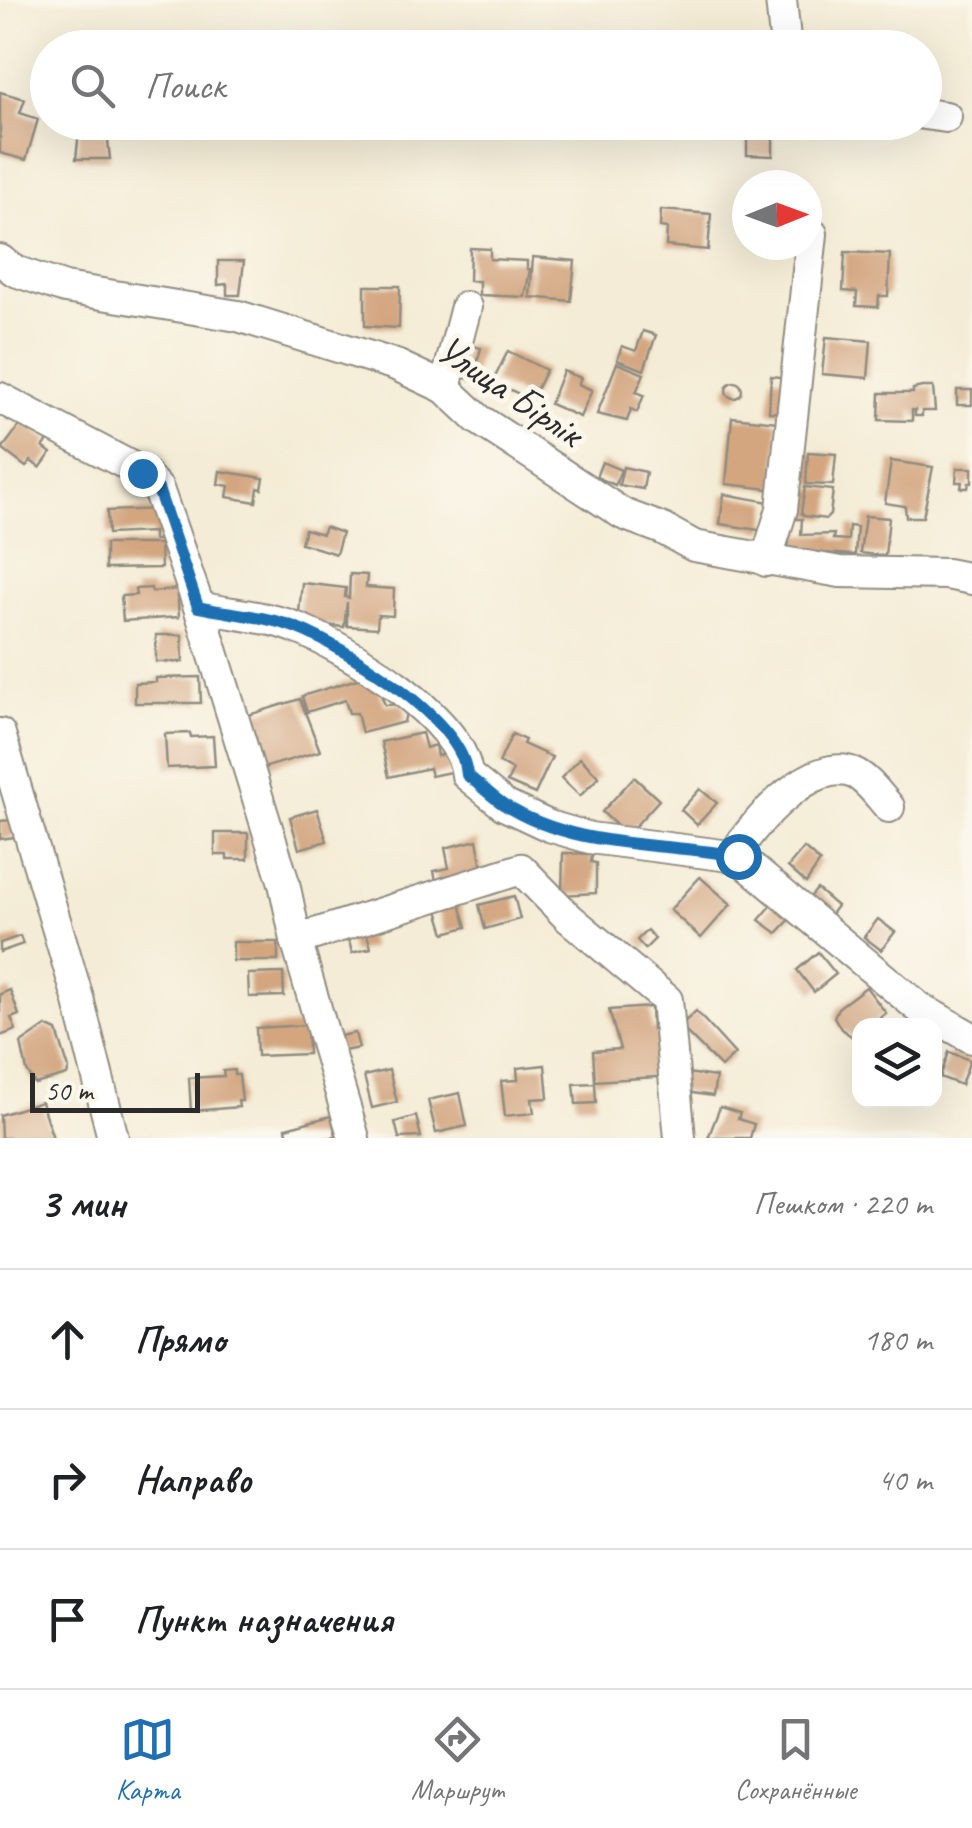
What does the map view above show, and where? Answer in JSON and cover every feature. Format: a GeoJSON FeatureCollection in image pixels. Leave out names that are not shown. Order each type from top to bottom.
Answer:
{"type":"FeatureCollection","features":[{"type":"Feature","properties":{"kind":"street"},"geometry":{"type":"LineString","coordinates":[[781,0],[784,30]]}},
{"type":"Feature","properties":{"kind":"street","name":"Улица Бірлік"},"geometry":{"type":"LineString","coordinates":[[0,260],[16,271],[65,288],[238,316],[396,365],[445,388],[478,419],[624,514],[694,546],[840,572],[947,574],[972,580]]}},
{"type":"Feature","properties":{"kind":"street"},"geometry":{"type":"LineString","coordinates":[[766,560],[782,510],[809,260]]}},
{"type":"Feature","properties":{"kind":"street"},"geometry":{"type":"LineString","coordinates":[[445,388],[466,307]]}},
{"type":"Feature","properties":{"kind":"street"},"geometry":{"type":"LineString","coordinates":[[0,398],[142,473],[158,489],[284,883],[296,940],[354,1138]]}},
{"type":"Feature","properties":{"kind":"street"},"geometry":{"type":"LineString","coordinates":[[198,607],[296,628],[350,652],[400,689],[445,732],[466,760],[467,775],[504,805],[550,826],[590,838],[734,856],[777,887],[918,1007],[972,1038]]}},
{"type":"Feature","properties":{"kind":"street"},"geometry":{"type":"LineString","coordinates":[[0,734],[78,998],[114,1138]]}},
{"type":"Feature","properties":{"kind":"street"},"geometry":{"type":"LineString","coordinates":[[734,856],[766,812],[825,771],[853,772],[889,807]]}},
{"type":"Feature","properties":{"kind":"street"},"geometry":{"type":"LineString","coordinates":[[296,940],[522,869],[569,918],[667,1000],[680,1138]]}},
{"type":"Feature","properties":{"kind":"building"},"geometry":{"type":"Polygon","coordinates":[[[0,92],[25,99],[20,113],[30,116],[32,140],[26,160],[0,153],[0,92]]]}},
{"type":"Feature","properties":{"kind":"building"},"geometry":{"type":"Polygon","coordinates":[[[78,140],[108,140],[110,159],[76,159],[78,140]]]}},
{"type":"Feature","properties":{"kind":"building"},"geometry":{"type":"Polygon","coordinates":[[[747,140],[773,140],[773,156],[747,155],[747,140]]]}},
{"type":"Feature","properties":{"kind":"building"},"geometry":{"type":"Polygon","coordinates":[[[661,210],[711,214],[708,250],[666,246],[667,228],[660,227],[661,210]]]}},
{"type":"Feature","properties":{"kind":"building"},"geometry":{"type":"Polygon","coordinates":[[[470,248],[490,249],[490,259],[527,261],[530,269],[525,297],[479,295],[479,281],[469,281],[470,248]]]}},
{"type":"Feature","properties":{"kind":"building"},"geometry":{"type":"Polygon","coordinates":[[[845,252],[890,254],[888,296],[879,296],[878,307],[856,306],[857,292],[843,291],[845,252]]]}},
{"type":"Feature","properties":{"kind":"building"},"geometry":{"type":"Polygon","coordinates":[[[533,257],[575,261],[571,301],[530,297],[533,257]]]}},
{"type":"Feature","properties":{"kind":"building"},"geometry":{"type":"Polygon","coordinates":[[[218,261],[244,261],[240,295],[227,295],[227,284],[218,285],[218,261]]]}},
{"type":"Feature","properties":{"kind":"building"},"geometry":{"type":"Polygon","coordinates":[[[365,286],[400,286],[399,328],[365,326],[365,286]]]}},
{"type":"Feature","properties":{"kind":"building"},"geometry":{"type":"Polygon","coordinates":[[[643,331],[656,335],[644,370],[617,360],[622,346],[636,351],[643,331]]]}},
{"type":"Feature","properties":{"kind":"building"},"geometry":{"type":"Polygon","coordinates":[[[826,337],[871,341],[868,378],[822,374],[826,337]]]}},
{"type":"Feature","properties":{"kind":"building"},"geometry":{"type":"Polygon","coordinates":[[[467,344],[481,348],[472,380],[458,376],[467,344]]]}},
{"type":"Feature","properties":{"kind":"building"},"geometry":{"type":"Polygon","coordinates":[[[508,351],[546,370],[531,400],[493,381],[508,351]]]}},
{"type":"Feature","properties":{"kind":"building"},"geometry":{"type":"Polygon","coordinates":[[[617,363],[644,374],[636,392],[644,395],[637,412],[631,409],[627,421],[597,414],[617,363]]]}},
{"type":"Feature","properties":{"kind":"building"},"geometry":{"type":"Polygon","coordinates":[[[563,371],[581,378],[578,384],[592,390],[580,417],[550,404],[563,371]]]}},
{"type":"Feature","properties":{"kind":"building"},"geometry":{"type":"Polygon","coordinates":[[[771,376],[788,378],[786,413],[769,412],[771,376]]]}},
{"type":"Feature","properties":{"kind":"building"},"geometry":{"type":"Polygon","coordinates":[[[734,382],[742,390],[734,398],[726,390],[734,382]]]}},
{"type":"Feature","properties":{"kind":"building"},"geometry":{"type":"Polygon","coordinates":[[[933,387],[935,411],[922,411],[922,416],[915,416],[912,410],[912,421],[879,420],[880,393],[913,393],[913,389],[933,387]]]}},
{"type":"Feature","properties":{"kind":"building"},"geometry":{"type":"Polygon","coordinates":[[[957,390],[972,390],[972,405],[957,405],[957,390]]]}},
{"type":"Feature","properties":{"kind":"building"},"geometry":{"type":"Polygon","coordinates":[[[732,417],[778,422],[777,490],[726,484],[732,417]]]}},
{"type":"Feature","properties":{"kind":"building"},"geometry":{"type":"Polygon","coordinates":[[[23,421],[48,441],[43,447],[51,453],[40,468],[31,461],[26,467],[2,449],[23,421]]]}},
{"type":"Feature","properties":{"kind":"building"},"geometry":{"type":"Polygon","coordinates":[[[808,452],[836,454],[833,485],[806,484],[808,452]]]}},
{"type":"Feature","properties":{"kind":"building"},"geometry":{"type":"Polygon","coordinates":[[[891,461],[933,467],[923,517],[906,517],[905,506],[885,503],[891,461]]]}},
{"type":"Feature","properties":{"kind":"building"},"geometry":{"type":"Polygon","coordinates":[[[602,462],[621,470],[615,485],[596,477],[602,462]]]}},
{"type":"Feature","properties":{"kind":"building"},"geometry":{"type":"Polygon","coordinates":[[[623,467],[646,472],[643,489],[619,485],[623,467]]]}},
{"type":"Feature","properties":{"kind":"building"},"geometry":{"type":"Polygon","coordinates":[[[957,468],[972,468],[968,488],[961,488],[962,482],[956,482],[957,468]]]}},
{"type":"Feature","properties":{"kind":"building"},"geometry":{"type":"Polygon","coordinates":[[[220,471],[264,478],[256,502],[227,497],[229,486],[218,484],[220,471]]]}},
{"type":"Feature","properties":{"kind":"building"},"geometry":{"type":"Polygon","coordinates":[[[805,487],[833,490],[826,519],[801,513],[805,487]]]}},
{"type":"Feature","properties":{"kind":"building"},"geometry":{"type":"Polygon","coordinates":[[[724,494],[769,502],[765,531],[720,524],[724,494]]]}},
{"type":"Feature","properties":{"kind":"building"},"geometry":{"type":"Polygon","coordinates":[[[162,509],[163,540],[153,540],[153,532],[108,534],[107,511],[162,509]]]}},
{"type":"Feature","properties":{"kind":"building"},"geometry":{"type":"Polygon","coordinates":[[[865,516],[889,518],[885,556],[860,553],[865,516]]]}},
{"type":"Feature","properties":{"kind":"building"},"geometry":{"type":"Polygon","coordinates":[[[790,519],[802,519],[801,535],[834,534],[833,539],[848,540],[849,526],[857,527],[855,555],[788,551],[790,519]]]}},
{"type":"Feature","properties":{"kind":"building"},"geometry":{"type":"Polygon","coordinates":[[[325,527],[342,533],[336,554],[301,543],[305,529],[322,534],[325,527]]]}},
{"type":"Feature","properties":{"kind":"building"},"geometry":{"type":"Polygon","coordinates":[[[105,544],[160,544],[161,568],[105,569],[105,544]]]}},
{"type":"Feature","properties":{"kind":"building"},"geometry":{"type":"Polygon","coordinates":[[[350,574],[367,575],[366,587],[394,589],[393,616],[378,615],[377,628],[347,626],[347,602],[344,627],[298,622],[302,583],[346,588],[345,597],[349,598],[350,574]]]}},
{"type":"Feature","properties":{"kind":"building"},"geometry":{"type":"Polygon","coordinates":[[[151,588],[152,592],[177,589],[179,617],[123,621],[121,596],[136,595],[135,589],[151,588]]]}},
{"type":"Feature","properties":{"kind":"building"},"geometry":{"type":"Polygon","coordinates":[[[156,635],[182,635],[183,662],[156,662],[156,635]]]}},
{"type":"Feature","properties":{"kind":"building"},"geometry":{"type":"Polygon","coordinates":[[[370,675],[385,705],[403,704],[404,722],[362,733],[357,713],[349,713],[345,700],[307,712],[302,696],[370,675]]]}},
{"type":"Feature","properties":{"kind":"building"},"geometry":{"type":"Polygon","coordinates":[[[200,677],[201,703],[135,703],[135,683],[156,682],[156,678],[200,677]]]}},
{"type":"Feature","properties":{"kind":"building"},"geometry":{"type":"Polygon","coordinates":[[[300,699],[320,751],[260,769],[256,738],[249,740],[242,717],[300,699]]]}},
{"type":"Feature","properties":{"kind":"building"},"geometry":{"type":"Polygon","coordinates":[[[190,733],[191,737],[213,736],[215,766],[167,768],[165,734],[190,733]]]}},
{"type":"Feature","properties":{"kind":"building"},"geometry":{"type":"Polygon","coordinates":[[[422,733],[426,748],[435,745],[437,756],[451,753],[455,771],[431,776],[429,768],[389,777],[381,742],[422,733]]]}},
{"type":"Feature","properties":{"kind":"building"},"geometry":{"type":"Polygon","coordinates":[[[512,734],[525,740],[523,744],[552,757],[535,794],[507,782],[513,770],[499,763],[512,734]]]}},
{"type":"Feature","properties":{"kind":"building"},"geometry":{"type":"Polygon","coordinates":[[[580,758],[599,777],[580,796],[561,778],[580,758]]]}},
{"type":"Feature","properties":{"kind":"building"},"geometry":{"type":"Polygon","coordinates":[[[634,777],[659,800],[627,835],[602,812],[634,777]]]}},
{"type":"Feature","properties":{"kind":"building"},"geometry":{"type":"Polygon","coordinates":[[[700,789],[717,803],[697,825],[681,810],[700,789]]]}},
{"type":"Feature","properties":{"kind":"building"},"geometry":{"type":"Polygon","coordinates":[[[317,809],[327,841],[299,849],[290,817],[317,809]]]}},
{"type":"Feature","properties":{"kind":"building"},"geometry":{"type":"Polygon","coordinates":[[[13,820],[15,837],[0,839],[0,821],[13,820]]]}},
{"type":"Feature","properties":{"kind":"building"},"geometry":{"type":"Polygon","coordinates":[[[215,833],[248,833],[248,859],[215,855],[215,833]]]}},
{"type":"Feature","properties":{"kind":"building"},"geometry":{"type":"Polygon","coordinates":[[[477,840],[483,873],[437,887],[434,871],[449,868],[445,848],[477,840]]]}},
{"type":"Feature","properties":{"kind":"building"},"geometry":{"type":"Polygon","coordinates":[[[804,848],[820,862],[806,883],[788,867],[804,848]]]}},
{"type":"Feature","properties":{"kind":"building"},"geometry":{"type":"Polygon","coordinates":[[[563,853],[592,854],[591,862],[596,863],[596,893],[562,895],[563,853]]]}},
{"type":"Feature","properties":{"kind":"building"},"geometry":{"type":"Polygon","coordinates":[[[700,877],[731,904],[701,938],[670,910],[700,877]]]}},
{"type":"Feature","properties":{"kind":"building"},"geometry":{"type":"Polygon","coordinates":[[[817,889],[837,906],[828,918],[807,901],[817,889]]]}},
{"type":"Feature","properties":{"kind":"building"},"geometry":{"type":"Polygon","coordinates":[[[514,896],[520,919],[485,929],[479,905],[514,896]]]}},
{"type":"Feature","properties":{"kind":"building"},"geometry":{"type":"Polygon","coordinates":[[[777,899],[794,915],[777,933],[759,920],[777,899]]]}},
{"type":"Feature","properties":{"kind":"building"},"geometry":{"type":"Polygon","coordinates":[[[459,901],[467,927],[445,933],[437,907],[459,901]]]}},
{"type":"Feature","properties":{"kind":"building"},"geometry":{"type":"Polygon","coordinates":[[[878,919],[895,932],[881,950],[864,937],[878,919]]]}},
{"type":"Feature","properties":{"kind":"building"},"geometry":{"type":"Polygon","coordinates":[[[364,924],[371,948],[352,953],[346,928],[364,924]]]}},
{"type":"Feature","properties":{"kind":"building"},"geometry":{"type":"Polygon","coordinates":[[[647,930],[655,939],[645,949],[637,940],[647,930]]]}},
{"type":"Feature","properties":{"kind":"building"},"geometry":{"type":"Polygon","coordinates":[[[20,936],[23,944],[0,952],[0,943],[20,936]]]}},
{"type":"Feature","properties":{"kind":"building"},"geometry":{"type":"Polygon","coordinates":[[[233,942],[278,942],[278,961],[233,961],[233,942]]]}},
{"type":"Feature","properties":{"kind":"building"},"geometry":{"type":"Polygon","coordinates":[[[818,952],[836,974],[814,992],[797,970],[818,952]]]}},
{"type":"Feature","properties":{"kind":"building"},"geometry":{"type":"Polygon","coordinates":[[[283,973],[284,996],[249,997],[248,974],[283,973]]]}},
{"type":"Feature","properties":{"kind":"building"},"geometry":{"type":"Polygon","coordinates":[[[866,987],[886,1013],[880,1018],[852,1018],[852,1037],[834,1017],[838,1008],[866,987]]]}},
{"type":"Feature","properties":{"kind":"building"},"geometry":{"type":"Polygon","coordinates":[[[10,990],[19,1015],[11,1018],[16,1030],[0,1036],[0,994],[10,990]]]}},
{"type":"Feature","properties":{"kind":"building"},"geometry":{"type":"Polygon","coordinates":[[[651,1007],[652,1030],[657,1029],[671,1076],[595,1081],[593,1051],[620,1049],[609,1010],[651,1007]]]}},
{"type":"Feature","properties":{"kind":"building"},"geometry":{"type":"Polygon","coordinates":[[[696,1011],[735,1054],[721,1067],[680,1026],[696,1011]]]}},
{"type":"Feature","properties":{"kind":"building"},"geometry":{"type":"Polygon","coordinates":[[[307,1025],[308,1054],[257,1056],[256,1028],[307,1025]]]}},
{"type":"Feature","properties":{"kind":"building"},"geometry":{"type":"Polygon","coordinates":[[[46,1026],[57,1031],[69,1069],[67,1075],[35,1084],[27,1071],[21,1043],[46,1026]]]}},
{"type":"Feature","properties":{"kind":"building"},"geometry":{"type":"Polygon","coordinates":[[[355,1033],[359,1048],[338,1052],[335,1037],[355,1033]]]}},
{"type":"Feature","properties":{"kind":"building"},"geometry":{"type":"Polygon","coordinates":[[[949,1052],[970,1060],[961,1085],[942,1078],[949,1052]]]}},
{"type":"Feature","properties":{"kind":"building"},"geometry":{"type":"Polygon","coordinates":[[[545,1065],[548,1098],[532,1099],[534,1113],[505,1116],[501,1081],[518,1080],[517,1068],[545,1065]]]}},
{"type":"Feature","properties":{"kind":"building"},"geometry":{"type":"Polygon","coordinates":[[[234,1070],[234,1075],[239,1075],[239,1107],[191,1111],[189,1078],[224,1076],[223,1071],[234,1070]]]}},
{"type":"Feature","properties":{"kind":"building"},"geometry":{"type":"Polygon","coordinates":[[[389,1070],[397,1102],[372,1108],[364,1076],[389,1070]]]}},
{"type":"Feature","properties":{"kind":"building"},"geometry":{"type":"Polygon","coordinates":[[[680,1072],[716,1077],[713,1096],[678,1091],[680,1072]]]}},
{"type":"Feature","properties":{"kind":"building"},"geometry":{"type":"Polygon","coordinates":[[[595,1083],[596,1103],[576,1104],[574,1084],[595,1083]]]}},
{"type":"Feature","properties":{"kind":"building"},"geometry":{"type":"Polygon","coordinates":[[[460,1093],[467,1126],[436,1133],[428,1100],[460,1093]]]}},
{"type":"Feature","properties":{"kind":"building"},"geometry":{"type":"Polygon","coordinates":[[[41,1102],[53,1138],[1,1138],[0,1115],[41,1102]]]}},
{"type":"Feature","properties":{"kind":"building"},"geometry":{"type":"Polygon","coordinates":[[[720,1107],[740,1113],[738,1119],[754,1124],[750,1138],[708,1138],[720,1107]]]}},
{"type":"Feature","properties":{"kind":"building"},"geometry":{"type":"Polygon","coordinates":[[[331,1116],[336,1135],[288,1138],[286,1128],[331,1116]]]}},
{"type":"Feature","properties":{"kind":"building"},"geometry":{"type":"Polygon","coordinates":[[[416,1116],[421,1137],[399,1138],[395,1122],[416,1116]]]}},
{"type":"Feature","properties":{"kind":"route"},"geometry":{"type":"LineString","coordinates":[[142,473],[158,489],[198,607],[296,628],[350,652],[400,689],[445,732],[466,760],[467,775],[504,805],[550,826],[590,838],[738,856]]}}]}
